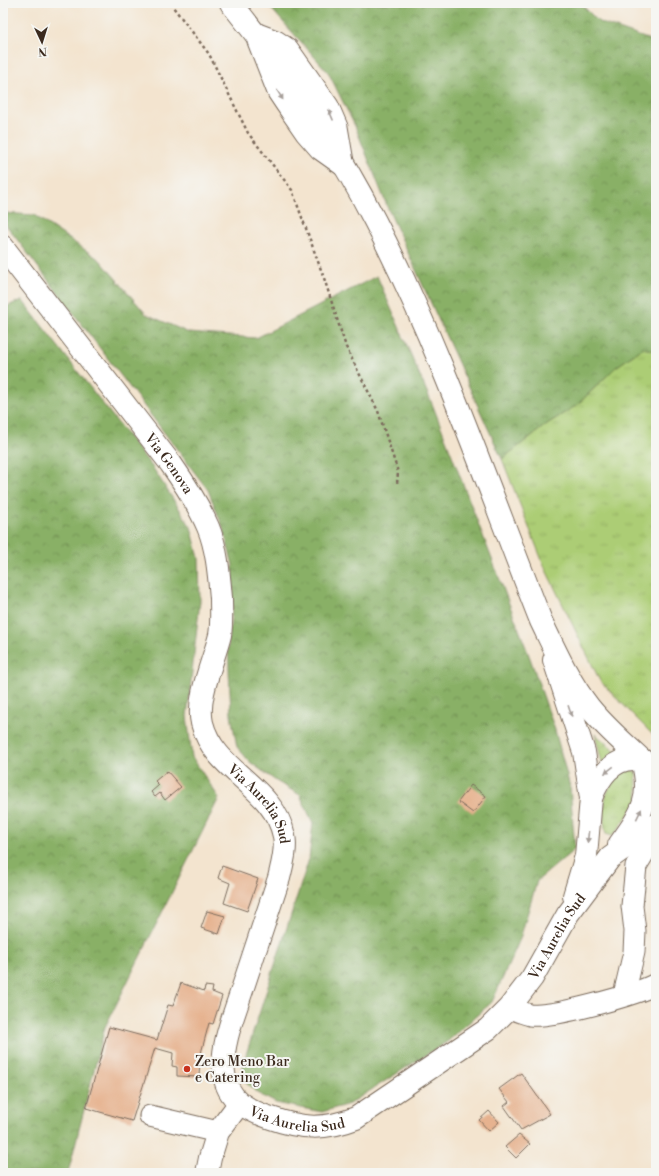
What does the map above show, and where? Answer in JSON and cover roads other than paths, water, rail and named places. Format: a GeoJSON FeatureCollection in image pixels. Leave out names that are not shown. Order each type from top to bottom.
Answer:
{"type":"FeatureCollection","features":[{"type":"Feature","properties":{"kind":"main road"},"geometry":{"type":"LineString","coordinates":[[231,3],[296,88],[344,166],[375,221],[422,321],[445,375],[541,621],[584,752],[591,798],[586,856],[581,877],[568,914]]}},
{"type":"Feature","properties":{"kind":"main road","name":"Via Genova"},"geometry":{"type":"LineString","coordinates":[[3,247],[171,464],[193,497],[208,528],[216,561],[221,608],[220,633],[201,704],[201,721]]}},
{"type":"Feature","properties":{"kind":"main road"},"geometry":{"type":"LineString","coordinates":[[541,621],[557,655],[589,706],[608,728],[649,765]]}},
{"type":"Feature","properties":{"kind":"main road","name":"Via Aurelia Sud"},"geometry":{"type":"LineString","coordinates":[[201,721],[207,739],[216,753],[269,802],[278,818],[285,836],[284,855],[279,878],[227,1041],[224,1073],[229,1088],[239,1104],[253,1112],[298,1126],[324,1127],[356,1118],[488,1030],[510,1008],[532,978],[568,914],[610,858],[656,825]]}},
{"type":"Feature","properties":{"kind":"main road"},"geometry":{"type":"LineString","coordinates":[[591,798],[600,778],[609,769],[621,762],[630,760],[649,765]]}},
{"type":"Feature","properties":{"kind":"main road"},"geometry":{"type":"LineString","coordinates":[[610,858],[640,814],[646,798],[649,765]]}},
{"type":"Feature","properties":{"kind":"main road"},"geometry":{"type":"LineString","coordinates":[[208,1173],[210,1158],[218,1132],[239,1104]]}},
{"type":"Feature","properties":{"kind":"street"},"geometry":{"type":"LineString","coordinates":[[624,995],[634,952],[632,906],[636,866],[656,833]]}},
{"type":"Feature","properties":{"kind":"street"},"geometry":{"type":"LineString","coordinates":[[510,1008],[531,1015],[560,1012],[624,995],[656,984]]}},
{"type":"Feature","properties":{"kind":"street"},"geometry":{"type":"LineString","coordinates":[[150,1116],[218,1132]]}},
{"type":"Feature","properties":{"kind":"place","name":"Zero Meno Bar e Catering"},"geometry":{"type":"Point","coordinates":[187,1069]}}]}
